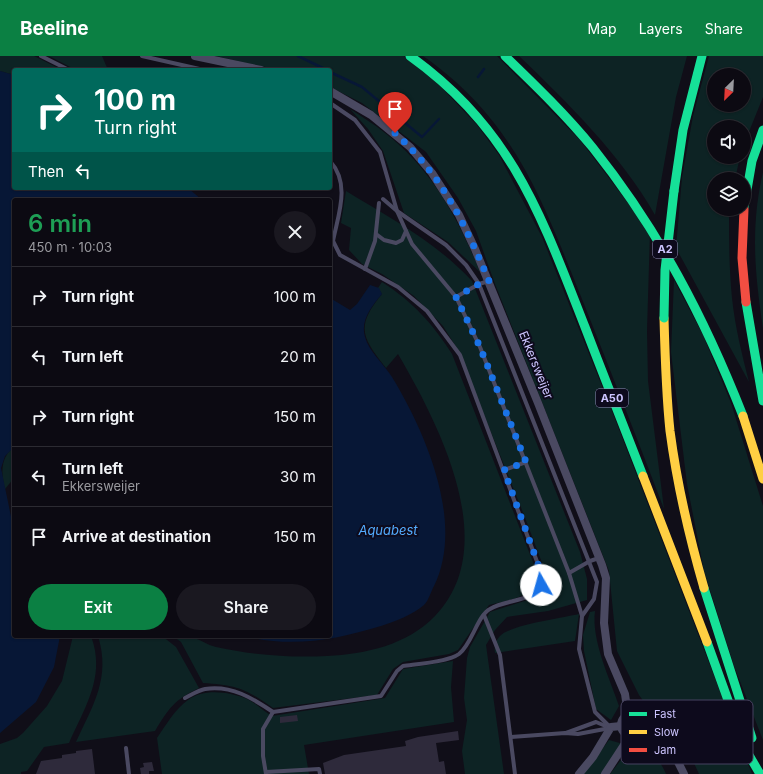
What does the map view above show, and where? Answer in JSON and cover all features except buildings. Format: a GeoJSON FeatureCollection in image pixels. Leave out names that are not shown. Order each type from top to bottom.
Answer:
{"type":"FeatureCollection","features":[{"type":"Feature","properties":{"kind":"highway","name":"A50"},"geometry":{"type":"LineString","coordinates":[[410,56],[430,69],[451,88],[485,124],[506,153],[528,190],[684,579],[728,700]]}},
{"type":"Feature","properties":{"kind":"highway","name":"A2"},"geometry":{"type":"LineString","coordinates":[[505,56],[537,84],[584,137],[629,193],[651,226],[710,332],[735,390],[763,479]]}},
{"type":"Feature","properties":{"kind":"highway","name":"A2"},"geometry":{"type":"LineString","coordinates":[[702,56],[683,130],[669,225],[664,318],[667,396],[672,444],[682,503],[699,573],[740,700]]}},
{"type":"Feature","properties":{"kind":"highway"},"geometry":{"type":"LineString","coordinates":[[750,172],[752,161],[763,130]]}},
{"type":"Feature","properties":{"kind":"highway"},"geometry":{"type":"LineString","coordinates":[[744,216],[742,272],[744,300],[763,401]]}},
{"type":"Feature","properties":{"kind":"highway","name":"A2"},"geometry":{"type":"LineString","coordinates":[[753,742],[763,773]]}},
{"type":"Feature","properties":{"kind":"highway","name":"A50"},"geometry":{"type":"LineString","coordinates":[[753,762],[760,774]]}},
{"type":"Feature","properties":{"kind":"street"},"geometry":{"type":"LineString","coordinates":[[195,56],[244,68]]}},
{"type":"Feature","properties":{"kind":"street","name":"Ekkersweijer"},"geometry":{"type":"LineString","coordinates":[[332,92],[371,115],[410,147],[432,173],[460,215],[489,281],[606,578],[604,623],[608,654],[627,700]]}},
{"type":"Feature","properties":{"kind":"street"},"geometry":{"type":"LineString","coordinates":[[580,774],[593,757],[611,728],[621,726]]}},
{"type":"Feature","properties":{"kind":"street"},"geometry":{"type":"LineString","coordinates":[[605,774],[621,750]]}},
{"type":"Feature","properties":{"kind":"street"},"geometry":{"type":"LineString","coordinates":[[679,764],[684,774]]}},
{"type":"Feature","properties":{"kind":"lane"},"geometry":{"type":"LineString","coordinates":[[41,56],[65,68]]}},
{"type":"Feature","properties":{"kind":"lane"},"geometry":{"type":"LineString","coordinates":[[142,56],[195,68]]}},
{"type":"Feature","properties":{"kind":"lane"},"geometry":{"type":"LineString","coordinates":[[332,104],[355,120],[380,152],[397,211],[412,244],[456,297],[480,347],[569,573],[582,616],[579,649],[595,712],[611,728]]}},
{"type":"Feature","properties":{"kind":"lane"},"geometry":{"type":"LineString","coordinates":[[185,698],[204,689],[227,689],[249,696],[273,712],[381,696],[396,671],[403,666],[450,658],[460,653],[489,609],[534,594],[541,585],[542,575],[460,355],[427,311],[398,287],[340,255],[335,248],[333,241],[343,196],[340,183],[332,164]]}},
{"type":"Feature","properties":{"kind":"lane"},"geometry":{"type":"LineString","coordinates":[[365,269],[376,234],[381,201],[446,245],[466,265],[479,284],[598,582],[594,599],[582,616]]}},
{"type":"Feature","properties":{"kind":"lane"},"geometry":{"type":"LineString","coordinates":[[376,234],[384,240],[396,243],[402,240],[406,231]]}},
{"type":"Feature","properties":{"kind":"lane"},"geometry":{"type":"LineString","coordinates":[[456,297],[479,284],[489,281]]}},
{"type":"Feature","properties":{"kind":"lane"},"geometry":{"type":"LineString","coordinates":[[504,470],[526,462]]}},
{"type":"Feature","properties":{"kind":"lane"},"geometry":{"type":"LineString","coordinates":[[569,573],[590,561],[599,558]]}},
{"type":"Feature","properties":{"kind":"lane"},"geometry":{"type":"LineString","coordinates":[[484,615],[500,655],[515,774]]}},
{"type":"Feature","properties":{"kind":"lane"},"geometry":{"type":"LineString","coordinates":[[273,712],[263,729],[263,756],[266,773],[319,769],[320,774]]}},
{"type":"Feature","properties":{"kind":"lane"},"geometry":{"type":"LineString","coordinates":[[565,733],[596,722],[611,728]]}},
{"type":"Feature","properties":{"kind":"lane"},"geometry":{"type":"LineString","coordinates":[[511,737],[565,733],[578,734],[611,728]]}},
{"type":"Feature","properties":{"kind":"lane"},"geometry":{"type":"LineString","coordinates":[[126,748],[129,774]]}},
{"type":"Feature","properties":{"kind":"green space"},"geometry":{"type":"Polygon","coordinates":[[[0,56],[34,56],[58,68],[12,68],[12,74],[0,71],[0,56]]]}},
{"type":"Feature","properties":{"kind":"green space"},"geometry":{"type":"Polygon","coordinates":[[[49,56],[102,56],[107,68],[72,68],[49,56]]]}},
{"type":"Feature","properties":{"kind":"green space"},"geometry":{"type":"Polygon","coordinates":[[[215,56],[404,56],[428,73],[477,125],[499,155],[542,237],[610,406],[723,700],[643,700],[639,695],[617,651],[609,571],[495,284],[476,231],[458,198],[426,152],[362,103],[332,88],[332,68],[270,68],[215,56]]]}},
{"type":"Feature","properties":{"kind":"green space"},"geometry":{"type":"Polygon","coordinates":[[[423,56],[497,56],[580,140],[650,232],[647,331],[648,381],[664,509],[555,232],[523,167],[504,137],[482,108],[455,81],[423,56]]]}},
{"type":"Feature","properties":{"kind":"green space"},"geometry":{"type":"Polygon","coordinates":[[[519,56],[687,56],[676,97],[655,215],[626,171],[593,131],[575,111],[519,56]]]}},
{"type":"Feature","properties":{"kind":"green space"},"geometry":{"type":"Polygon","coordinates":[[[709,56],[763,56],[763,97],[751,127],[751,120],[707,120],[707,164],[738,164],[737,172],[707,172],[707,216],[729,216],[733,309],[749,382],[676,248],[682,177],[693,116],[709,56]]]}},
{"type":"Feature","properties":{"kind":"green space"},"geometry":{"type":"Polygon","coordinates":[[[350,109],[377,127],[401,147],[430,179],[453,214],[480,272],[448,242],[404,213],[383,151],[368,129],[350,109]]]}},
{"type":"Feature","properties":{"kind":"green space"},"geometry":{"type":"Polygon","coordinates":[[[763,172],[763,329],[756,270],[755,232],[756,212],[763,172]]]}},
{"type":"Feature","properties":{"kind":"green space"},"geometry":{"type":"Polygon","coordinates":[[[346,191],[396,221],[428,243],[443,254],[472,281],[580,552],[587,579],[587,600],[548,611],[507,617],[495,630],[486,645],[504,774],[465,774],[462,751],[467,720],[464,698],[467,658],[470,647],[490,612],[537,597],[546,588],[547,576],[458,350],[443,326],[414,296],[382,274],[362,264],[349,250],[351,228],[341,223],[346,191]]]}},
{"type":"Feature","properties":{"kind":"green space"},"geometry":{"type":"Polygon","coordinates":[[[674,280],[703,335],[731,403],[763,506],[763,740],[753,714],[753,700],[747,700],[734,666],[704,571],[687,484],[671,352],[674,280]]]}},
{"type":"Feature","properties":{"kind":"green space"},"geometry":{"type":"Polygon","coordinates":[[[382,282],[412,305],[437,332],[452,354],[538,575],[536,583],[532,589],[520,597],[489,605],[458,650],[449,654],[403,662],[393,669],[377,695],[273,708],[241,689],[224,685],[203,683],[181,642],[176,638],[194,638],[216,647],[243,652],[300,657],[342,655],[385,646],[412,634],[435,616],[455,587],[464,555],[464,521],[457,485],[445,449],[430,414],[398,354],[386,368],[367,340],[365,324],[373,305],[382,294],[378,288],[382,282]]]}},
{"type":"Feature","properties":{"kind":"green space"},"geometry":{"type":"Polygon","coordinates":[[[12,449],[12,480],[5,489],[2,472],[4,461],[9,451],[12,449]]]}},
{"type":"Feature","properties":{"kind":"green space"},"geometry":{"type":"Polygon","coordinates":[[[595,611],[598,647],[619,706],[611,720],[596,709],[584,651],[583,635],[590,612],[595,611]]]}},
{"type":"Feature","properties":{"kind":"green space"},"geometry":{"type":"Polygon","coordinates":[[[579,614],[575,641],[495,653],[495,646],[500,636],[514,628],[579,614]]]}},
{"type":"Feature","properties":{"kind":"green space"},"geometry":{"type":"Polygon","coordinates":[[[73,638],[92,638],[95,651],[95,678],[87,704],[69,743],[44,747],[27,771],[21,772],[21,774],[0,774],[0,744],[17,738],[23,733],[47,706],[62,681],[73,638]]]}},
{"type":"Feature","properties":{"kind":"green space"},"geometry":{"type":"Polygon","coordinates":[[[98,638],[165,638],[176,647],[199,688],[173,705],[155,731],[76,742],[98,691],[102,665],[98,638]]]}},
{"type":"Feature","properties":{"kind":"green space"},"geometry":{"type":"Polygon","coordinates":[[[453,661],[451,687],[454,722],[304,745],[309,774],[162,774],[157,738],[179,708],[194,696],[217,692],[233,695],[250,701],[272,716],[385,698],[403,669],[453,661]]]}},
{"type":"Feature","properties":{"kind":"green space"},"geometry":{"type":"Polygon","coordinates":[[[609,740],[621,743],[621,747],[601,774],[584,774],[609,740]]]}},
{"type":"Feature","properties":{"kind":"green space"},"geometry":{"type":"Polygon","coordinates":[[[621,760],[621,764],[661,764],[666,774],[610,774],[621,760]]]}},
{"type":"Feature","properties":{"kind":"green space"},"geometry":{"type":"Polygon","coordinates":[[[694,764],[748,764],[752,774],[699,774],[694,764]]]}},
{"type":"Feature","properties":{"kind":"water"},"geometry":{"type":"Polygon","coordinates":[[[0,71],[12,74],[12,190],[190,190],[200,198],[12,198],[12,449],[5,456],[1,468],[12,521],[12,638],[60,638],[54,667],[36,702],[0,733],[0,71]]]}},
{"type":"Feature","properties":{"kind":"water","name":"Aquabest"},"geometry":{"type":"Polygon","coordinates":[[[370,285],[379,288],[382,294],[371,308],[366,319],[364,325],[365,337],[373,353],[389,372],[405,399],[428,451],[437,479],[443,507],[445,535],[442,561],[434,586],[424,605],[415,612],[381,626],[332,638],[332,299],[350,310],[357,304],[370,285]]]}},
{"type":"Feature","properties":{"kind":"water","name":"Aquabest"},"geometry":{"type":"Polygon","coordinates":[[[253,638],[330,638],[296,642],[253,638]]]}},
{"type":"Feature","properties":{"kind":"waterway"},"geometry":{"type":"LineString","coordinates":[[298,56],[323,68]]}},
{"type":"Feature","properties":{"kind":"waterway"},"geometry":{"type":"LineString","coordinates":[[478,77],[484,69]]}},
{"type":"Feature","properties":{"kind":"waterway"},"geometry":{"type":"LineString","coordinates":[[332,73],[362,87],[422,137],[439,119]]}},
{"type":"Feature","properties":{"kind":"traffic: fast"},"geometry":{"type":"LineString","coordinates":[[410,56],[445,84],[474,113],[499,144],[519,177],[537,211],[569,286],[643,476]]}},
{"type":"Feature","properties":{"kind":"traffic: fast"},"geometry":{"type":"LineString","coordinates":[[505,56],[550,100],[583,136],[617,179],[639,211],[659,243],[696,310],[728,379],[743,416]]}},
{"type":"Feature","properties":{"kind":"traffic: fast"},"geometry":{"type":"LineString","coordinates":[[674,191],[683,130],[702,56]]}},
{"type":"Feature","properties":{"kind":"traffic: fast"},"geometry":{"type":"LineString","coordinates":[[750,172],[752,161],[763,130]]}},
{"type":"Feature","properties":{"kind":"traffic: fast"},"geometry":{"type":"LineString","coordinates":[[664,318],[665,270],[674,191]]}},
{"type":"Feature","properties":{"kind":"traffic: fast"},"geometry":{"type":"LineString","coordinates":[[746,302],[763,401]]}},
{"type":"Feature","properties":{"kind":"traffic: fast"},"geometry":{"type":"LineString","coordinates":[[704,588],[740,700]]}},
{"type":"Feature","properties":{"kind":"traffic: fast"},"geometry":{"type":"LineString","coordinates":[[707,642],[728,700]]}},
{"type":"Feature","properties":{"kind":"traffic: fast"},"geometry":{"type":"LineString","coordinates":[[753,762],[760,774]]}},
{"type":"Feature","properties":{"kind":"traffic: slow"},"geometry":{"type":"LineString","coordinates":[[664,318],[665,360],[670,431],[684,510],[704,588]]}},
{"type":"Feature","properties":{"kind":"traffic: slow"},"geometry":{"type":"LineString","coordinates":[[743,416],[763,479]]}},
{"type":"Feature","properties":{"kind":"traffic: slow"},"geometry":{"type":"LineString","coordinates":[[643,476],[707,642]]}},
{"type":"Feature","properties":{"kind":"traffic: jam"},"geometry":{"type":"LineString","coordinates":[[744,216],[742,258],[746,302]]}},
{"type":"Feature","properties":{"kind":"route"},"geometry":{"type":"LineString","coordinates":[[395,133],[410,147],[432,173],[460,215],[489,281],[479,284],[456,297],[480,347],[526,462],[504,470],[542,575],[541,585]]}}]}
